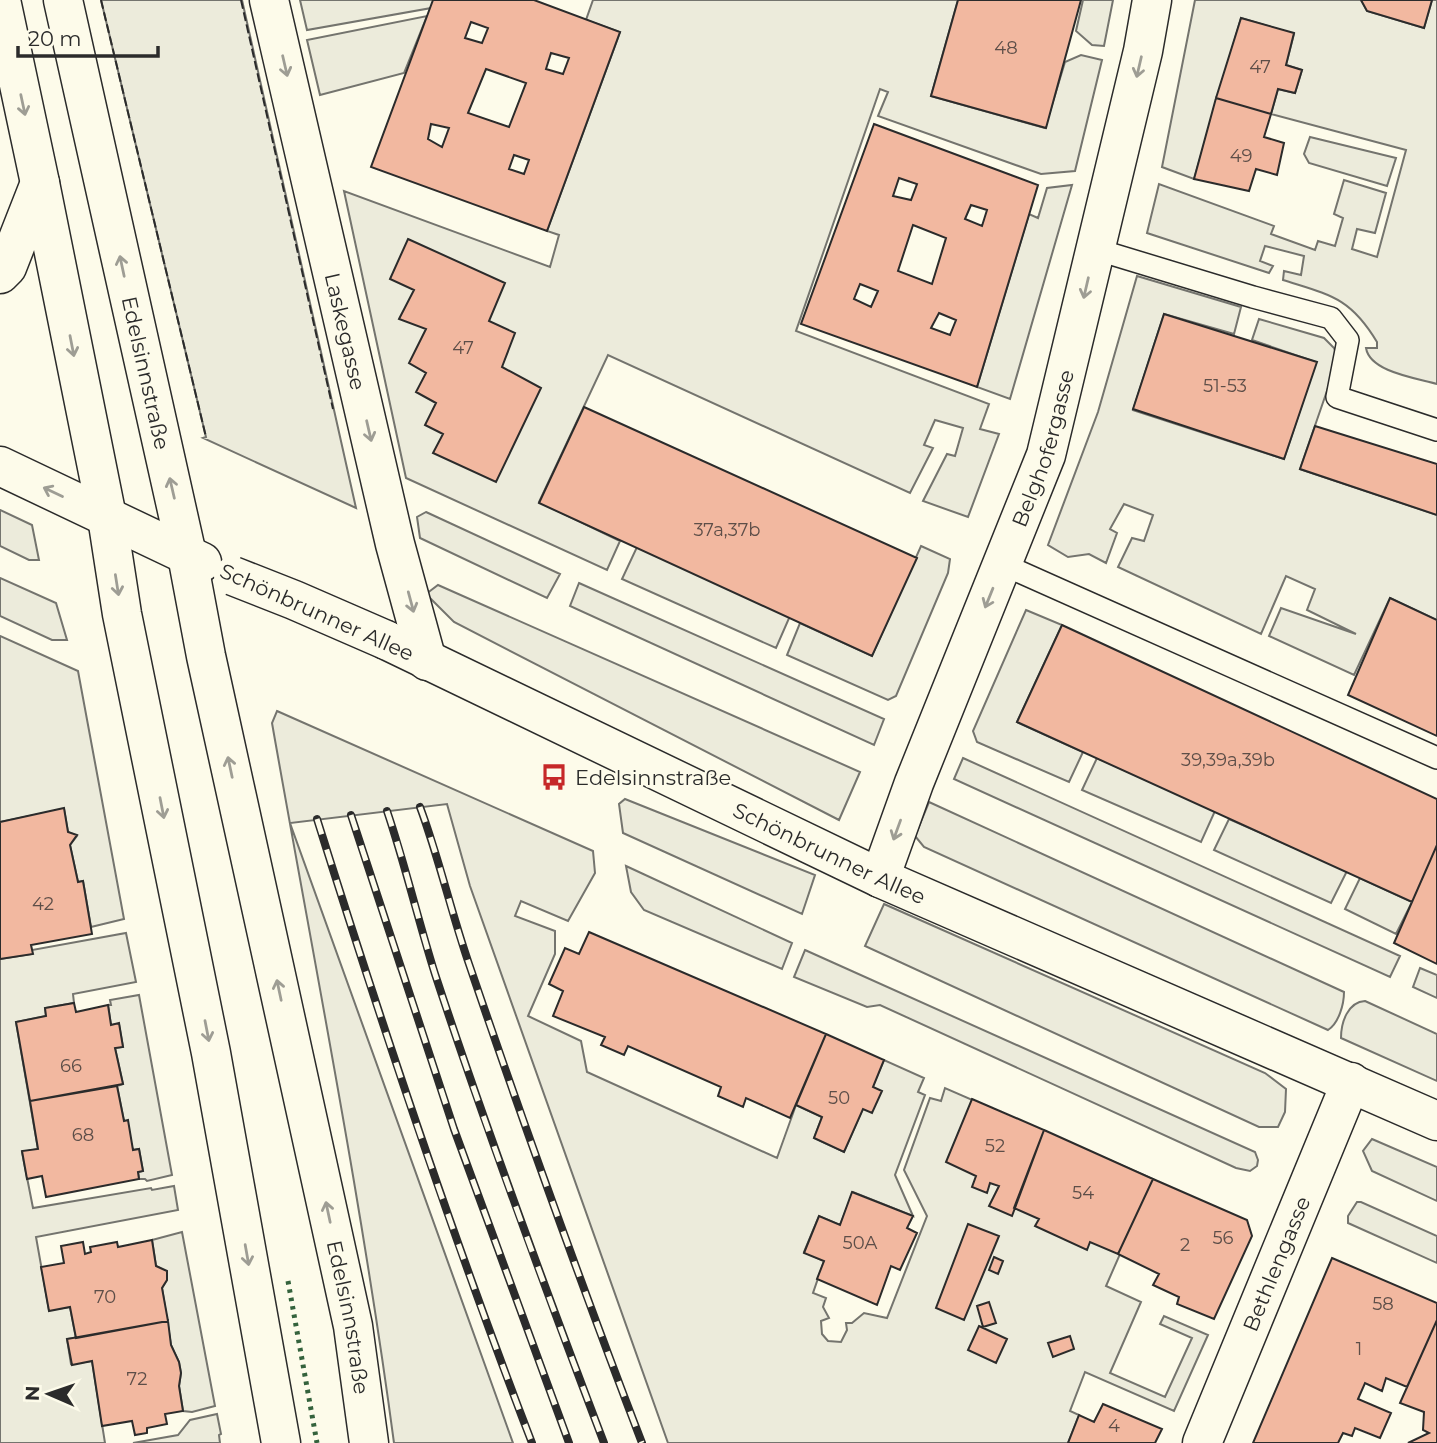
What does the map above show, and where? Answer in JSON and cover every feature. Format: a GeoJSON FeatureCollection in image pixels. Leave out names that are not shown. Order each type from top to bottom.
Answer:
{"type":"FeatureCollection","features":[{"type":"Feature","properties":{"kind":"street"},"geometry":{"type":"LineString","coordinates":[[1,0],[5,31],[40,183],[107,517],[122,614],[211,1053],[281,1443]]}},
{"type":"Feature","properties":{"kind":"street","name":"Edelsinnstraße"},"geometry":{"type":"LineString","coordinates":[[63,0],[187,555],[206,656],[353,1326],[369,1443]]}},
{"type":"Feature","properties":{"kind":"street","name":"Laskegasse"},"geometry":{"type":"LineString","coordinates":[[269,0],[396,544],[427,661]]}},
{"type":"Feature","properties":{"kind":"street","name":"Belghofergasse"},"geometry":{"type":"LineString","coordinates":[[880,878],[914,783],[1046,456],[1140,64],[1152,0]]}},
{"type":"Feature","properties":{"kind":"street"},"geometry":{"type":"LineString","coordinates":[[0,274],[7,267],[40,183]]}},
{"type":"Feature","properties":{"kind":"street","name":"Schönbrunner Allee"},"geometry":{"type":"LineString","coordinates":[[0,466],[233,576],[386,640],[880,878],[1437,1121]]}},
{"type":"Feature","properties":{"kind":"street","name":"Bethlengasse"},"geometry":{"type":"LineString","coordinates":[[1202,1443],[1351,1082]]}},
{"type":"Feature","properties":{"kind":"lane"},"geometry":{"type":"LineString","coordinates":[[1096,249],[1331,318],[1348,340],[1337,397],[1437,430]]}},
{"type":"Feature","properties":{"kind":"lane"},"geometry":{"type":"LineString","coordinates":[[1002,564],[1437,758]]}},
{"type":"Feature","properties":{"kind":"shaded area"},"geometry":{"type":"Polygon","coordinates":[[[101,0],[242,0],[356,508],[203,438],[206,437],[101,0]]]}},
{"type":"Feature","properties":{"kind":"shaded area"},"geometry":{"type":"Polygon","coordinates":[[[300,0],[434,0],[431,8],[307,30],[300,0]]]}},
{"type":"Feature","properties":{"kind":"shaded area"},"geometry":{"type":"Polygon","coordinates":[[[593,0],[958,0],[931,96],[1045,128],[1065,62],[1081,55],[1102,60],[1075,171],[1041,174],[878,116],[888,92],[880,89],[796,331],[989,404],[980,429],[999,434],[968,517],[923,501],[947,454],[955,456],[963,428],[935,420],[924,445],[933,448],[910,493],[608,355],[539,502],[620,541],[607,570],[406,478],[344,191],[550,267],[559,235],[547,231],[620,32],[586,20],[593,0]]]}},
{"type":"Feature","properties":{"kind":"shaded area"},"geometry":{"type":"Polygon","coordinates":[[[1083,0],[1113,0],[1104,46],[1092,45],[1076,31],[1083,0]]]}},
{"type":"Feature","properties":{"kind":"shaded area"},"geometry":{"type":"Polygon","coordinates":[[[1195,0],[1361,0],[1367,11],[1424,28],[1432,0],[1437,0],[1437,384],[1395,373],[1376,363],[1366,348],[1377,348],[1377,342],[1358,315],[1326,294],[1283,280],[1284,271],[1301,275],[1304,256],[1265,246],[1260,261],[1273,266],[1269,273],[1147,233],[1159,184],[1274,226],[1271,234],[1315,250],[1318,241],[1335,246],[1343,218],[1334,214],[1344,180],[1386,193],[1375,233],[1357,229],[1352,249],[1377,257],[1406,150],[1271,114],[1278,89],[1295,93],[1302,70],[1286,65],[1294,34],[1241,18],[1194,179],[1162,167],[1195,0]]]}},
{"type":"Feature","properties":{"kind":"shaded area"},"geometry":{"type":"Polygon","coordinates":[[[427,16],[404,73],[320,95],[307,40],[427,16]]]}},
{"type":"Feature","properties":{"kind":"shaded area"},"geometry":{"type":"Polygon","coordinates":[[[1310,137],[1396,158],[1387,186],[1309,163],[1304,154],[1310,137]]]}},
{"type":"Feature","properties":{"kind":"shaded area"},"geometry":{"type":"Polygon","coordinates":[[[1072,185],[1010,399],[977,387],[1029,214],[1038,218],[1047,188],[1072,185]]]}},
{"type":"Feature","properties":{"kind":"shaded area"},"geometry":{"type":"Polygon","coordinates":[[[1137,276],[1241,307],[1234,334],[1164,314],[1133,410],[1284,459],[1316,362],[1252,340],[1259,319],[1324,338],[1334,348],[1338,359],[1300,469],[1437,515],[1437,620],[1390,598],[1354,675],[1269,636],[1281,608],[1356,634],[1307,610],[1315,589],[1286,576],[1261,634],[1118,567],[1132,538],[1144,541],[1153,515],[1124,504],[1110,529],[1117,533],[1106,563],[1089,554],[1068,557],[1048,545],[1098,412],[1137,276]]]}},
{"type":"Feature","properties":{"kind":"shaded area"},"geometry":{"type":"Polygon","coordinates":[[[0,510],[32,525],[39,560],[29,560],[0,546],[0,510]]]}},
{"type":"Feature","properties":{"kind":"shaded area"},"geometry":{"type":"Polygon","coordinates":[[[426,512],[560,574],[547,598],[420,538],[417,517],[426,512]]]}},
{"type":"Feature","properties":{"kind":"shaded area"},"geometry":{"type":"Polygon","coordinates":[[[921,546],[950,559],[948,573],[896,696],[888,700],[787,655],[800,623],[872,656],[921,546]]]}},
{"type":"Feature","properties":{"kind":"shaded area"},"geometry":{"type":"Polygon","coordinates":[[[637,547],[790,616],[776,648],[622,579],[637,547]]]}},
{"type":"Feature","properties":{"kind":"shaded area"},"geometry":{"type":"Polygon","coordinates":[[[0,578],[56,603],[67,640],[52,640],[0,616],[0,578]]]}},
{"type":"Feature","properties":{"kind":"shaded area"},"geometry":{"type":"Polygon","coordinates":[[[579,583],[884,719],[874,745],[570,606],[579,583]]]}},
{"type":"Feature","properties":{"kind":"shaded area"},"geometry":{"type":"Polygon","coordinates":[[[438,585],[860,772],[839,820],[454,622],[426,594],[438,585]]]}},
{"type":"Feature","properties":{"kind":"shaded area"},"geometry":{"type":"Polygon","coordinates":[[[1026,610],[1062,625],[1017,722],[1083,752],[1069,782],[977,742],[973,731],[1026,610]]]}},
{"type":"Feature","properties":{"kind":"shaded area"},"geometry":{"type":"Polygon","coordinates":[[[0,636],[78,671],[124,919],[91,927],[83,881],[78,882],[70,845],[77,836],[68,832],[64,809],[0,822],[0,636]]]}},
{"type":"Feature","properties":{"kind":"shaded area"},"geometry":{"type":"Polygon","coordinates":[[[277,711],[593,851],[595,873],[568,921],[521,901],[515,916],[555,931],[555,954],[528,1016],[581,1041],[587,1072],[777,1158],[796,1105],[822,1117],[814,1138],[844,1152],[884,1060],[924,1078],[918,1092],[925,1095],[895,1175],[913,1216],[853,1192],[840,1225],[819,1216],[804,1252],[824,1261],[813,1293],[826,1298],[823,1307],[829,1318],[821,1321],[822,1334],[828,1341],[841,1342],[847,1330],[846,1323],[852,1323],[864,1313],[887,1318],[927,1216],[904,1170],[930,1098],[941,1101],[945,1088],[1153,1179],[1106,1286],[1141,1302],[1110,1373],[1165,1397],[1192,1338],[1160,1324],[1164,1316],[1208,1335],[1174,1411],[1085,1372],[1070,1411],[1079,1415],[1068,1443],[668,1443],[470,886],[447,804],[290,823],[513,1443],[394,1443],[352,1172],[272,723],[277,711]]]}},
{"type":"Feature","properties":{"kind":"shaded area"},"geometry":{"type":"Polygon","coordinates":[[[963,758],[1400,956],[1390,977],[954,779],[963,758]]]}},
{"type":"Feature","properties":{"kind":"shaded area"},"geometry":{"type":"Polygon","coordinates":[[[1097,758],[1215,811],[1201,842],[1082,790],[1097,758]]]}},
{"type":"Feature","properties":{"kind":"shaded area"},"geometry":{"type":"Polygon","coordinates":[[[625,799],[815,875],[802,914],[623,833],[619,804],[625,799]]]}},
{"type":"Feature","properties":{"kind":"shaded area"},"geometry":{"type":"Polygon","coordinates":[[[929,802],[1344,992],[1338,1018],[1328,1030],[924,847],[915,836],[929,802]]]}},
{"type":"Feature","properties":{"kind":"shaded area"},"geometry":{"type":"Polygon","coordinates":[[[1229,819],[1347,871],[1331,903],[1214,850],[1229,819]]]}},
{"type":"Feature","properties":{"kind":"shaded area"},"geometry":{"type":"Polygon","coordinates":[[[626,866],[792,943],[782,969],[644,910],[631,892],[626,866]]]}},
{"type":"Feature","properties":{"kind":"shaded area"},"geometry":{"type":"Polygon","coordinates":[[[1360,878],[1412,902],[1396,934],[1345,909],[1360,878]]]}},
{"type":"Feature","properties":{"kind":"shaded area"},"geometry":{"type":"Polygon","coordinates":[[[884,904],[1265,1073],[1286,1089],[1285,1112],[1278,1127],[1259,1127],[865,946],[884,904]]]}},
{"type":"Feature","properties":{"kind":"shaded area"},"geometry":{"type":"Polygon","coordinates":[[[126,933],[136,982],[73,994],[74,1003],[45,1008],[46,1016],[16,1022],[38,1149],[22,1152],[33,1208],[174,1186],[178,1210],[36,1237],[49,1310],[70,1307],[76,1338],[67,1339],[71,1364],[92,1361],[105,1443],[0,1443],[0,959],[32,954],[32,950],[126,933]]]}},
{"type":"Feature","properties":{"kind":"shaded area"},"geometry":{"type":"Polygon","coordinates":[[[805,950],[1255,1152],[1257,1166],[1250,1171],[1236,1168],[880,1005],[867,1007],[794,977],[805,950]]]}},
{"type":"Feature","properties":{"kind":"shaded area"},"geometry":{"type":"Polygon","coordinates":[[[1420,968],[1437,975],[1437,998],[1413,987],[1420,968]]]}},
{"type":"Feature","properties":{"kind":"shaded area"},"geometry":{"type":"Polygon","coordinates":[[[139,995],[172,1175],[147,1181],[139,1179],[138,1172],[143,1171],[139,1149],[133,1150],[124,1121],[117,1086],[123,1084],[115,1048],[123,1047],[119,1024],[111,1025],[108,1005],[111,1005],[110,1000],[139,995]]]}},
{"type":"Feature","properties":{"kind":"shaded area"},"geometry":{"type":"Polygon","coordinates":[[[1365,1001],[1437,1034],[1437,1081],[1341,1038],[1342,1026],[1350,1009],[1365,1001]]]}},
{"type":"Feature","properties":{"kind":"shaded area"},"geometry":{"type":"Polygon","coordinates":[[[1372,1139],[1437,1167],[1437,1201],[1372,1171],[1363,1151],[1372,1139]]]}},
{"type":"Feature","properties":{"kind":"shaded area"},"geometry":{"type":"Polygon","coordinates":[[[1357,1202],[1437,1236],[1437,1263],[1348,1223],[1348,1216],[1357,1202]]]}},
{"type":"Feature","properties":{"kind":"shaded area"},"geometry":{"type":"Polygon","coordinates":[[[182,1232],[215,1406],[192,1412],[183,1411],[179,1386],[181,1373],[171,1345],[162,1288],[167,1280],[167,1272],[156,1266],[152,1240],[182,1232]]]}},
{"type":"Feature","properties":{"kind":"shaded area"},"geometry":{"type":"Polygon","coordinates":[[[217,1414],[220,1443],[133,1443],[178,1435],[190,1420],[217,1414]]]}},
{"type":"Feature","properties":{"kind":"building"},"geometry":{"type":"Polygon","coordinates":[[[433,0],[534,0],[620,32],[547,231],[371,167],[433,0]],[[471,22],[465,38],[482,43],[488,28],[471,22]],[[551,53],[546,69],[563,74],[569,58],[551,53]],[[486,69],[468,113],[509,127],[526,83],[486,69]],[[431,124],[428,139],[442,147],[449,128],[431,124]],[[514,155],[509,169],[524,174],[529,160],[514,155]]]}},
{"type":"Feature","properties":{"kind":"building"},"geometry":{"type":"Polygon","coordinates":[[[958,0],[1081,0],[1046,128],[931,96],[958,0]]]}},
{"type":"Feature","properties":{"kind":"building"},"geometry":{"type":"Polygon","coordinates":[[[1361,0],[1432,0],[1424,28],[1367,11],[1361,0]]]}},
{"type":"Feature","properties":{"kind":"building"},"geometry":{"type":"Polygon","coordinates":[[[1241,18],[1294,33],[1286,65],[1302,70],[1295,93],[1278,89],[1271,114],[1216,98],[1241,18]]]}},
{"type":"Feature","properties":{"kind":"building"},"geometry":{"type":"Polygon","coordinates":[[[1216,98],[1271,114],[1264,137],[1284,143],[1277,175],[1256,169],[1249,191],[1194,179],[1216,98]]]}},
{"type":"Feature","properties":{"kind":"building"},"geometry":{"type":"Polygon","coordinates":[[[874,124],[1038,185],[977,387],[801,324],[874,124]],[[899,178],[893,196],[911,200],[917,184],[899,178]],[[971,205],[965,219],[982,226],[987,210],[971,205]],[[913,225],[898,271],[932,284],[946,238],[913,225]],[[860,284],[854,299],[871,307],[878,291],[860,284]],[[939,313],[931,328],[950,335],[956,320],[939,313]]]}},
{"type":"Feature","properties":{"kind":"building"},"geometry":{"type":"Polygon","coordinates":[[[408,239],[505,283],[489,321],[515,333],[502,367],[541,388],[496,482],[433,453],[443,434],[425,425],[436,403],[416,392],[426,373],[409,363],[426,329],[399,319],[414,290],[390,279],[408,239]]]}},
{"type":"Feature","properties":{"kind":"building"},"geometry":{"type":"Polygon","coordinates":[[[1164,314],[1317,362],[1284,459],[1133,409],[1164,314]]]}},
{"type":"Feature","properties":{"kind":"building"},"geometry":{"type":"Polygon","coordinates":[[[584,407],[917,558],[872,656],[539,503],[584,407]]]}},
{"type":"Feature","properties":{"kind":"building"},"geometry":{"type":"Polygon","coordinates":[[[1315,426],[1437,464],[1437,515],[1300,469],[1315,426]]]}},
{"type":"Feature","properties":{"kind":"building"},"geometry":{"type":"Polygon","coordinates":[[[1390,598],[1437,620],[1437,736],[1348,695],[1390,598]]]}},
{"type":"Feature","properties":{"kind":"building"},"geometry":{"type":"Polygon","coordinates":[[[1062,625],[1437,799],[1437,845],[1412,902],[1017,722],[1062,625]]]}},
{"type":"Feature","properties":{"kind":"building"},"geometry":{"type":"Polygon","coordinates":[[[64,808],[68,832],[77,835],[70,845],[78,882],[83,881],[92,934],[31,945],[33,954],[0,959],[0,822],[64,808]]]}},
{"type":"Feature","properties":{"kind":"building"},"geometry":{"type":"Polygon","coordinates":[[[1437,845],[1437,964],[1394,943],[1437,845]]]}},
{"type":"Feature","properties":{"kind":"building"},"geometry":{"type":"Polygon","coordinates":[[[589,932],[826,1034],[790,1118],[746,1098],[743,1107],[718,1096],[721,1087],[628,1046],[624,1055],[601,1045],[605,1037],[553,1016],[563,991],[549,984],[565,948],[579,954],[589,932]]]}},
{"type":"Feature","properties":{"kind":"building"},"geometry":{"type":"Polygon","coordinates":[[[74,1003],[76,1012],[108,1005],[111,1025],[119,1023],[123,1047],[115,1048],[123,1084],[30,1101],[16,1022],[46,1016],[45,1008],[74,1003]]]}},
{"type":"Feature","properties":{"kind":"building"},"geometry":{"type":"Polygon","coordinates":[[[826,1034],[884,1060],[873,1087],[882,1091],[872,1113],[863,1109],[844,1152],[814,1138],[822,1117],[796,1105],[826,1034]]]}},
{"type":"Feature","properties":{"kind":"building"},"geometry":{"type":"Polygon","coordinates":[[[117,1086],[124,1121],[128,1120],[133,1150],[139,1149],[143,1171],[138,1172],[139,1179],[46,1197],[42,1176],[27,1179],[22,1151],[38,1149],[30,1101],[117,1086]]]}},
{"type":"Feature","properties":{"kind":"building"},"geometry":{"type":"Polygon","coordinates":[[[972,1099],[1044,1130],[1012,1216],[989,1206],[999,1186],[990,1183],[987,1193],[972,1187],[976,1176],[946,1162],[972,1099]]]}},
{"type":"Feature","properties":{"kind":"building"},"geometry":{"type":"Polygon","coordinates":[[[1044,1130],[1153,1179],[1118,1254],[1090,1242],[1087,1250],[1035,1226],[1039,1219],[1014,1208],[1044,1130]]]}},
{"type":"Feature","properties":{"kind":"building"},"geometry":{"type":"Polygon","coordinates":[[[1153,1179],[1247,1220],[1252,1236],[1214,1319],[1177,1304],[1179,1297],[1153,1285],[1159,1274],[1118,1254],[1153,1179]]]}},
{"type":"Feature","properties":{"kind":"building"},"geometry":{"type":"Polygon","coordinates":[[[852,1192],[913,1216],[907,1228],[917,1233],[900,1270],[891,1266],[877,1305],[817,1279],[824,1261],[804,1253],[819,1216],[840,1225],[852,1192]]]}},
{"type":"Feature","properties":{"kind":"building"},"geometry":{"type":"Polygon","coordinates":[[[968,1224],[999,1236],[964,1320],[936,1308],[968,1224]]]}},
{"type":"Feature","properties":{"kind":"building"},"geometry":{"type":"Polygon","coordinates":[[[152,1240],[156,1266],[167,1271],[167,1280],[162,1288],[168,1321],[76,1338],[70,1307],[49,1311],[41,1267],[64,1263],[61,1246],[83,1242],[85,1254],[91,1252],[90,1247],[117,1242],[118,1247],[152,1240]]]}},
{"type":"Feature","properties":{"kind":"building"},"geometry":{"type":"Polygon","coordinates":[[[994,1257],[1003,1261],[998,1274],[989,1270],[994,1257]]]}},
{"type":"Feature","properties":{"kind":"building"},"geometry":{"type":"Polygon","coordinates":[[[1332,1258],[1437,1303],[1437,1320],[1407,1387],[1386,1378],[1382,1391],[1365,1383],[1358,1399],[1391,1413],[1380,1438],[1355,1428],[1352,1436],[1343,1433],[1338,1443],[1253,1443],[1332,1258]]]}},
{"type":"Feature","properties":{"kind":"building"},"geometry":{"type":"Polygon","coordinates":[[[989,1302],[996,1323],[983,1327],[977,1306],[989,1302]]]}},
{"type":"Feature","properties":{"kind":"building"},"geometry":{"type":"Polygon","coordinates":[[[1437,1320],[1437,1443],[1408,1443],[1429,1433],[1423,1430],[1424,1412],[1400,1403],[1437,1320]]]}},
{"type":"Feature","properties":{"kind":"building"},"geometry":{"type":"Polygon","coordinates":[[[168,1321],[171,1345],[181,1373],[179,1386],[183,1411],[165,1414],[167,1424],[147,1428],[147,1433],[135,1435],[132,1421],[102,1426],[92,1361],[72,1365],[67,1339],[168,1321]]]}},
{"type":"Feature","properties":{"kind":"building"},"geometry":{"type":"Polygon","coordinates":[[[979,1326],[1007,1339],[996,1363],[968,1350],[979,1326]]]}},
{"type":"Feature","properties":{"kind":"building"},"geometry":{"type":"Polygon","coordinates":[[[1070,1336],[1074,1349],[1053,1357],[1048,1343],[1070,1336]]]}},
{"type":"Feature","properties":{"kind":"building"},"geometry":{"type":"Polygon","coordinates":[[[1103,1404],[1162,1429],[1155,1443],[1068,1443],[1079,1415],[1094,1422],[1103,1404]]]}},
{"type":"Feature","properties":{"kind":"railway"},"geometry":{"type":"LineString","coordinates":[[420,807],[511,1084],[642,1443]]}},
{"type":"Feature","properties":{"kind":"railway"},"geometry":{"type":"LineString","coordinates":[[387,811],[455,1033],[517,1210],[604,1443]]}},
{"type":"Feature","properties":{"kind":"railway"},"geometry":{"type":"LineString","coordinates":[[351,815],[454,1129],[569,1443]]}},
{"type":"Feature","properties":{"kind":"railway"},"geometry":{"type":"LineString","coordinates":[[317,819],[420,1133],[474,1289],[532,1443]]}},
{"type":"Feature","properties":{"kind":"hedge"},"geometry":{"type":"LineString","coordinates":[[288,1281],[317,1443]]}},
{"type":"Feature","properties":{"kind":"fence"},"geometry":{"type":"LineString","coordinates":[[101,0],[206,437]]}},
{"type":"Feature","properties":{"kind":"fence"},"geometry":{"type":"LineString","coordinates":[[241,0],[333,409]]}},
{"type":"Feature","properties":{"kind":"place","name":"Edelsinnstraße"},"geometry":{"type":"Point","coordinates":[554,777]}}]}
